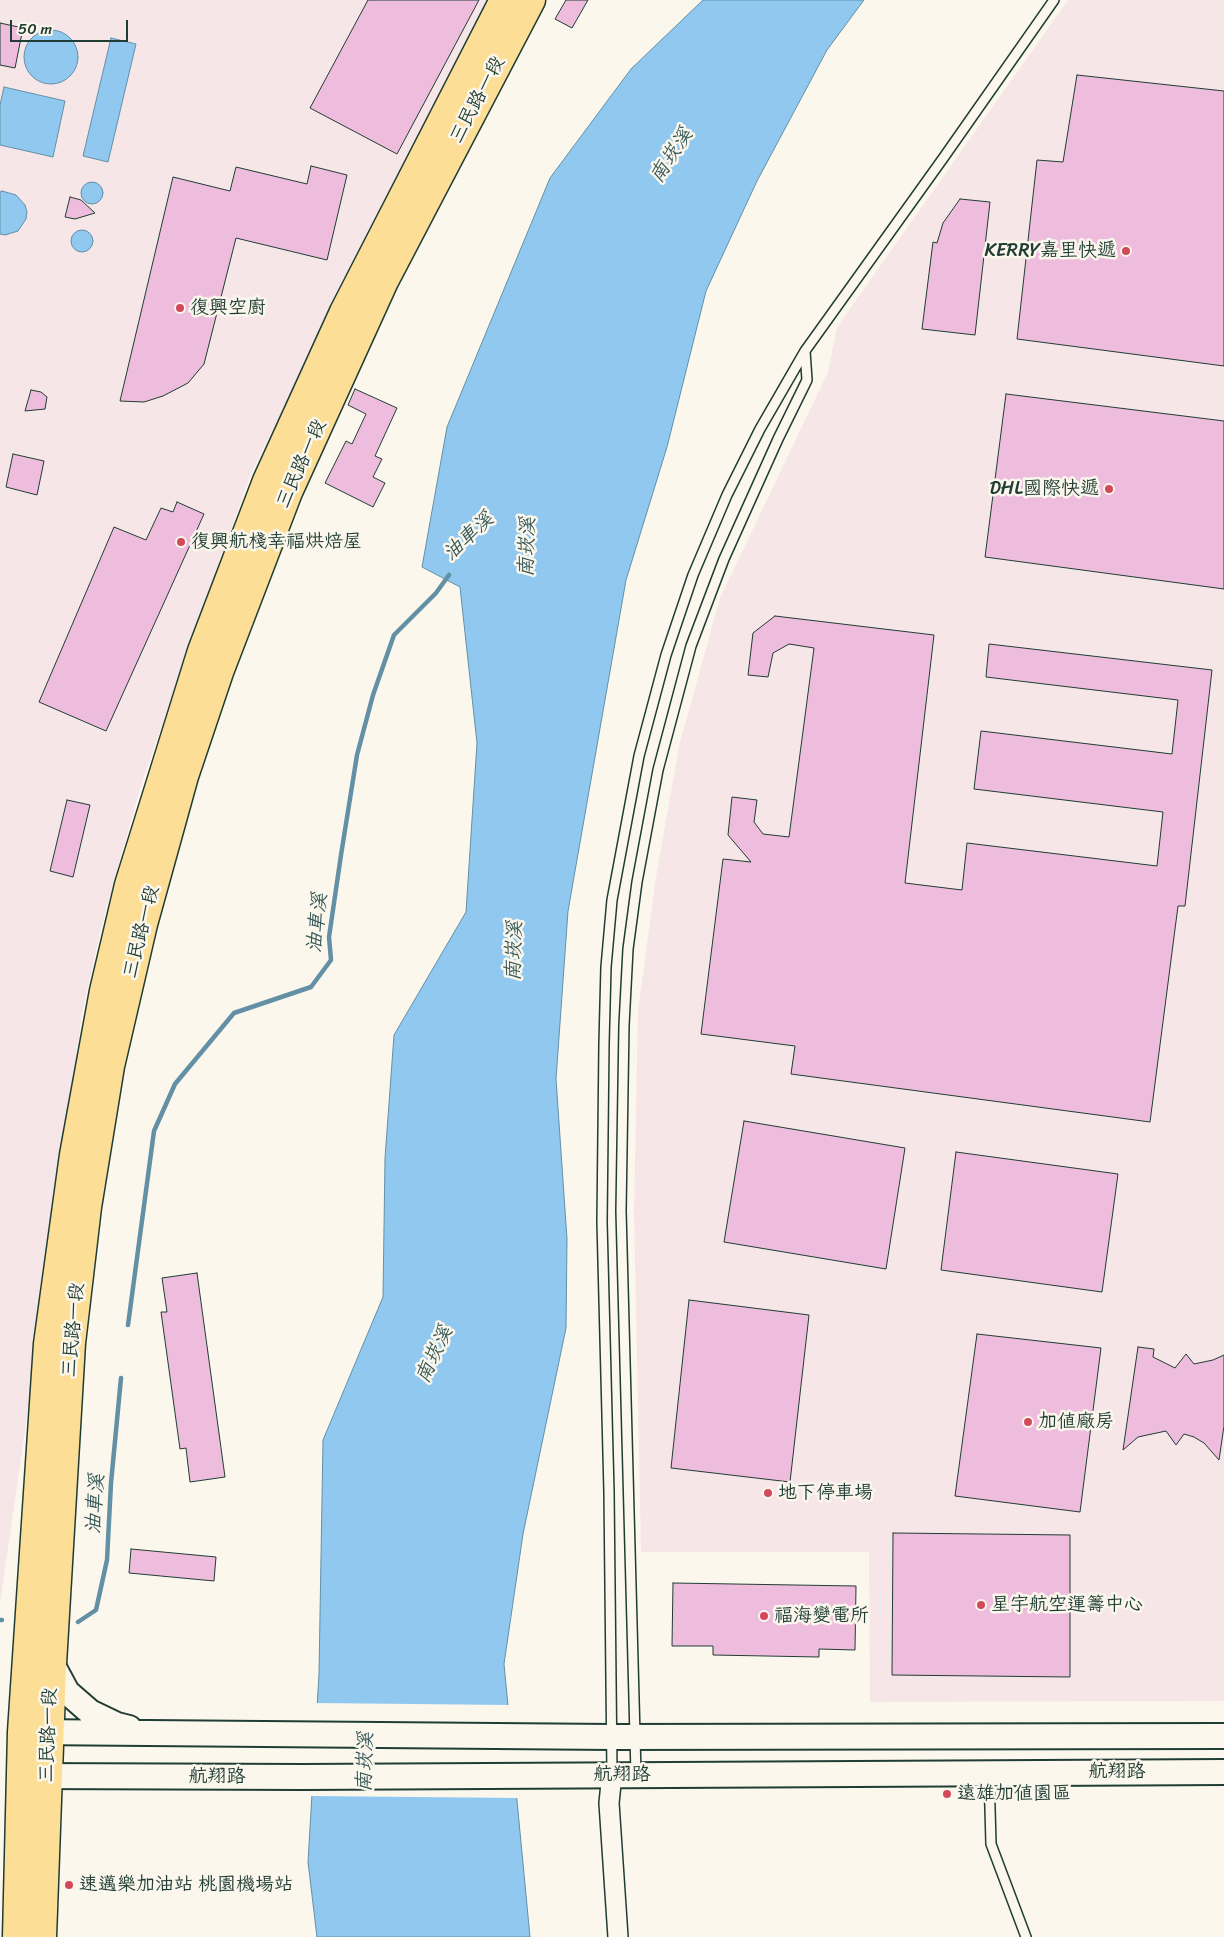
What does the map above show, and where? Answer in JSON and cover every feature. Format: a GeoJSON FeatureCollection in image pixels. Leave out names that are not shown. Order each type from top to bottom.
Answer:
{"type":"FeatureCollection","features":[{"type":"Feature","properties":{"kind":"main road","name":"三民路一段"},"geometry":{"type":"LineString","coordinates":[[17,1937],[22,1732],[48,1344],[74,1154],[104,991],[130,885],[202,651],[267,481],[344,312],[504,0]]}},
{"type":"Feature","properties":{"kind":"main road","name":"三民路一段"},"geometry":{"type":"LineString","coordinates":[[42,1937],[52,1664],[71,1343],[87,1206],[110,1066],[143,924],[181,785],[219,672],[292,484],[384,282],[531,0]]}},
{"type":"Feature","properties":{"kind":"street"},"geometry":{"type":"LineString","coordinates":[[52,1664],[67,1692],[90,1712],[117,1725],[150,1733]]}},
{"type":"Feature","properties":{"kind":"street","name":"航翔路"},"geometry":{"type":"LineString","coordinates":[[22,1732],[612,1736],[1224,1736]]}},
{"type":"Feature","properties":{"kind":"street","name":"航翔路"},"geometry":{"type":"LineString","coordinates":[[20,1775],[303,1777],[1224,1772]]}},
{"type":"Feature","properties":{"kind":"street"},"geometry":{"type":"LineString","coordinates":[[603,1774],[609,1803],[618,1937]]}},
{"type":"Feature","properties":{"kind":"lane"},"geometry":{"type":"LineString","coordinates":[[636,1774],[612,1736],[609,1492],[602,1222],[606,967],[612,900],[639,756],[666,655],[693,576],[727,495],[804,351],[1054,0]]}},
{"type":"Feature","properties":{"kind":"lane"},"geometry":{"type":"LineString","coordinates":[[603,1774],[612,1736],[624,1025],[628,949],[637,882],[658,770],[691,646],[724,559],[806,380],[804,351]]}},
{"type":"Feature","properties":{"kind":"lane"},"geometry":{"type":"LineString","coordinates":[[989,1773],[991,1844],[1026,1937]]}},
{"type":"Feature","properties":{"kind":"shaded area"},"geometry":{"type":"Polygon","coordinates":[[[0,0],[490,0],[251,473],[142,782],[101,928],[82,1014],[0,1603],[0,0]]]}},
{"type":"Feature","properties":{"kind":"shaded area"},"geometry":{"type":"Polygon","coordinates":[[[1068,0],[1224,0],[1224,1701],[870,1702],[869,1552],[641,1552],[634,1213],[638,1011],[656,877],[679,746],[720,598],[828,372],[837,327],[1068,0]]]}},
{"type":"Feature","properties":{"kind":"water","name":"南崁溪"},"geometry":{"type":"Polygon","coordinates":[[[703,0],[864,0],[827,50],[757,181],[706,291],[667,447],[626,580],[568,911],[556,1079],[567,1239],[566,1328],[523,1534],[504,1664],[530,1937],[317,1937],[308,1862],[319,1674],[323,1440],[383,1297],[385,1158],[394,1035],[466,912],[477,743],[460,587],[422,567],[447,427],[550,178],[631,69],[703,0]]]}},
{"type":"Feature","properties":{"kind":"water"},"geometry":{"type":"Polygon","coordinates":[[[46,30],[56,30],[66,34],[74,42],[78,57],[74,72],[66,80],[56,84],[46,84],[36,80],[28,72],[24,62],[24,52],[28,42],[36,34],[46,30]]]}},
{"type":"Feature","properties":{"kind":"water"},"geometry":{"type":"Polygon","coordinates":[[[111,38],[136,44],[108,162],[83,156],[111,38]]]}},
{"type":"Feature","properties":{"kind":"water"},"geometry":{"type":"Polygon","coordinates":[[[4,87],[65,101],[53,157],[0,145],[0,105],[4,87]]]}},
{"type":"Feature","properties":{"kind":"water"},"geometry":{"type":"Polygon","coordinates":[[[92,182],[100,185],[103,193],[100,201],[92,204],[84,201],[81,193],[84,185],[92,182]]]}},
{"type":"Feature","properties":{"kind":"water"},"geometry":{"type":"Polygon","coordinates":[[[0,192],[16,195],[25,205],[27,212],[26,219],[18,231],[5,235],[0,234],[0,192]]]}},
{"type":"Feature","properties":{"kind":"water"},"geometry":{"type":"Polygon","coordinates":[[[82,230],[90,233],[93,241],[90,249],[82,252],[74,249],[71,241],[74,233],[82,230]]]}},
{"type":"Feature","properties":{"kind":"pier"},"geometry":{"type":"Polygon","coordinates":[[[315,1703],[510,1705],[519,1798],[310,1796],[315,1703]]]}},
{"type":"Feature","properties":{"kind":"building"},"geometry":{"type":"Polygon","coordinates":[[[368,0],[479,0],[397,154],[310,108],[368,0]]]}},
{"type":"Feature","properties":{"kind":"building"},"geometry":{"type":"Polygon","coordinates":[[[566,0],[588,0],[572,28],[555,19],[566,0]]]}},
{"type":"Feature","properties":{"kind":"building"},"geometry":{"type":"Polygon","coordinates":[[[0,23],[23,28],[15,68],[0,65],[0,23]]]}},
{"type":"Feature","properties":{"kind":"building","name":"KERRY嘉里快遞"},"geometry":{"type":"Polygon","coordinates":[[[1077,75],[1224,91],[1224,366],[1017,339],[1037,160],[1063,162],[1077,75]]]}},
{"type":"Feature","properties":{"kind":"building","name":"復興空廚"},"geometry":{"type":"Polygon","coordinates":[[[311,166],[347,175],[327,260],[236,238],[204,364],[188,383],[163,396],[144,402],[120,401],[173,177],[230,191],[236,167],[307,184],[311,166]]]}},
{"type":"Feature","properties":{"kind":"building"},"geometry":{"type":"Polygon","coordinates":[[[70,197],[81,200],[95,213],[75,219],[65,217],[70,197]]]}},
{"type":"Feature","properties":{"kind":"building"},"geometry":{"type":"Polygon","coordinates":[[[960,199],[990,202],[975,335],[922,329],[933,242],[937,243],[943,223],[960,199]]]}},
{"type":"Feature","properties":{"kind":"building"},"geometry":{"type":"Polygon","coordinates":[[[355,389],[397,408],[375,456],[382,459],[373,477],[385,483],[373,507],[325,483],[346,441],[352,444],[366,414],[348,405],[355,389]]]}},
{"type":"Feature","properties":{"kind":"building"},"geometry":{"type":"Polygon","coordinates":[[[31,390],[41,392],[47,397],[45,409],[25,411],[31,390]]]}},
{"type":"Feature","properties":{"kind":"building","name":"DHL國際快遞"},"geometry":{"type":"Polygon","coordinates":[[[1006,394],[1224,421],[1224,589],[985,557],[1006,394]]]}},
{"type":"Feature","properties":{"kind":"building"},"geometry":{"type":"Polygon","coordinates":[[[13,454],[44,461],[37,495],[6,487],[13,454]]]}},
{"type":"Feature","properties":{"kind":"building"},"geometry":{"type":"Polygon","coordinates":[[[177,502],[204,514],[106,731],[39,702],[114,527],[146,540],[161,508],[173,512],[177,502]]]}},
{"type":"Feature","properties":{"kind":"building"},"geometry":{"type":"Polygon","coordinates":[[[775,616],[934,635],[905,883],[962,890],[967,843],[1157,866],[1163,812],[974,789],[981,731],[1172,754],[1178,700],[986,677],[989,644],[1212,670],[1185,906],[1178,906],[1150,1122],[791,1074],[795,1046],[701,1034],[723,859],[751,862],[728,835],[732,797],[757,800],[754,822],[763,834],[789,837],[814,648],[789,644],[773,653],[768,677],[748,675],[753,633],[775,616]]]}},
{"type":"Feature","properties":{"kind":"building"},"geometry":{"type":"Polygon","coordinates":[[[67,800],[90,805],[73,877],[50,871],[67,800]]]}},
{"type":"Feature","properties":{"kind":"building"},"geometry":{"type":"Polygon","coordinates":[[[744,1121],[905,1148],[886,1269],[724,1242],[744,1121]]]}},
{"type":"Feature","properties":{"kind":"building"},"geometry":{"type":"Polygon","coordinates":[[[956,1152],[1118,1174],[1102,1292],[941,1270],[956,1152]]]}},
{"type":"Feature","properties":{"kind":"building"},"geometry":{"type":"Polygon","coordinates":[[[197,1273],[225,1477],[190,1482],[186,1448],[180,1449],[161,1312],[167,1312],[162,1278],[197,1273]]]}},
{"type":"Feature","properties":{"kind":"building"},"geometry":{"type":"Polygon","coordinates":[[[689,1300],[809,1315],[790,1482],[671,1468],[689,1300]]]}},
{"type":"Feature","properties":{"kind":"building","name":"加值廠房"},"geometry":{"type":"Polygon","coordinates":[[[977,1334],[1101,1348],[1080,1512],[955,1496],[977,1334]]]}},
{"type":"Feature","properties":{"kind":"building"},"geometry":{"type":"Polygon","coordinates":[[[1138,1347],[1154,1349],[1153,1357],[1175,1368],[1186,1354],[1194,1364],[1213,1360],[1224,1355],[1224,1426],[1219,1460],[1204,1443],[1194,1437],[1184,1434],[1176,1445],[1166,1431],[1138,1437],[1123,1450],[1138,1347]]]}},
{"type":"Feature","properties":{"kind":"building","name":"星宇航空運籌中心"},"geometry":{"type":"Polygon","coordinates":[[[893,1533],[1070,1535],[1070,1677],[892,1675],[893,1533]]]}},
{"type":"Feature","properties":{"kind":"building"},"geometry":{"type":"Polygon","coordinates":[[[131,1549],[216,1557],[214,1581],[129,1573],[131,1549]]]}},
{"type":"Feature","properties":{"kind":"building","name":"福海變電所"},"geometry":{"type":"Polygon","coordinates":[[[673,1583],[856,1586],[855,1650],[819,1649],[819,1657],[713,1655],[713,1646],[672,1646],[673,1583]]]}},
{"type":"Feature","properties":{"kind":"waterway","name":"油車溪"},"geometry":{"type":"LineString","coordinates":[[128,1325],[154,1131],[175,1084],[234,1013],[311,987],[331,960],[329,937],[341,855],[357,755],[373,695],[394,635],[436,593],[449,575]]}},
{"type":"Feature","properties":{"kind":"waterway","name":"油車溪"},"geometry":{"type":"LineString","coordinates":[[78,1622],[96,1610],[107,1560],[111,1483],[121,1378]]}},
{"type":"Feature","properties":{"kind":"place","name":"KERRY嘉里快遞"},"geometry":{"type":"Point","coordinates":[1126,251]}},
{"type":"Feature","properties":{"kind":"place","name":"復興空廚"},"geometry":{"type":"Point","coordinates":[180,308]}},
{"type":"Feature","properties":{"kind":"place","name":"DHL國際快遞"},"geometry":{"type":"Point","coordinates":[1109,489]}},
{"type":"Feature","properties":{"kind":"place","name":"復興航棧幸福烘焙屋"},"geometry":{"type":"Point","coordinates":[181,542]}},
{"type":"Feature","properties":{"kind":"place","name":"加值廠房"},"geometry":{"type":"Point","coordinates":[1028,1422]}},
{"type":"Feature","properties":{"kind":"place","name":"地下停車場"},"geometry":{"type":"Point","coordinates":[768,1493]}},
{"type":"Feature","properties":{"kind":"place","name":"星宇航空運籌中心"},"geometry":{"type":"Point","coordinates":[981,1605]}},
{"type":"Feature","properties":{"kind":"place","name":"福海變電所"},"geometry":{"type":"Point","coordinates":[764,1616]}},
{"type":"Feature","properties":{"kind":"place","name":"遠雄加值園區"},"geometry":{"type":"Point","coordinates":[947,1794]}},
{"type":"Feature","properties":{"kind":"place","name":"速邁樂加油站 桃園機場站"},"geometry":{"type":"Point","coordinates":[69,1885]}}]}
